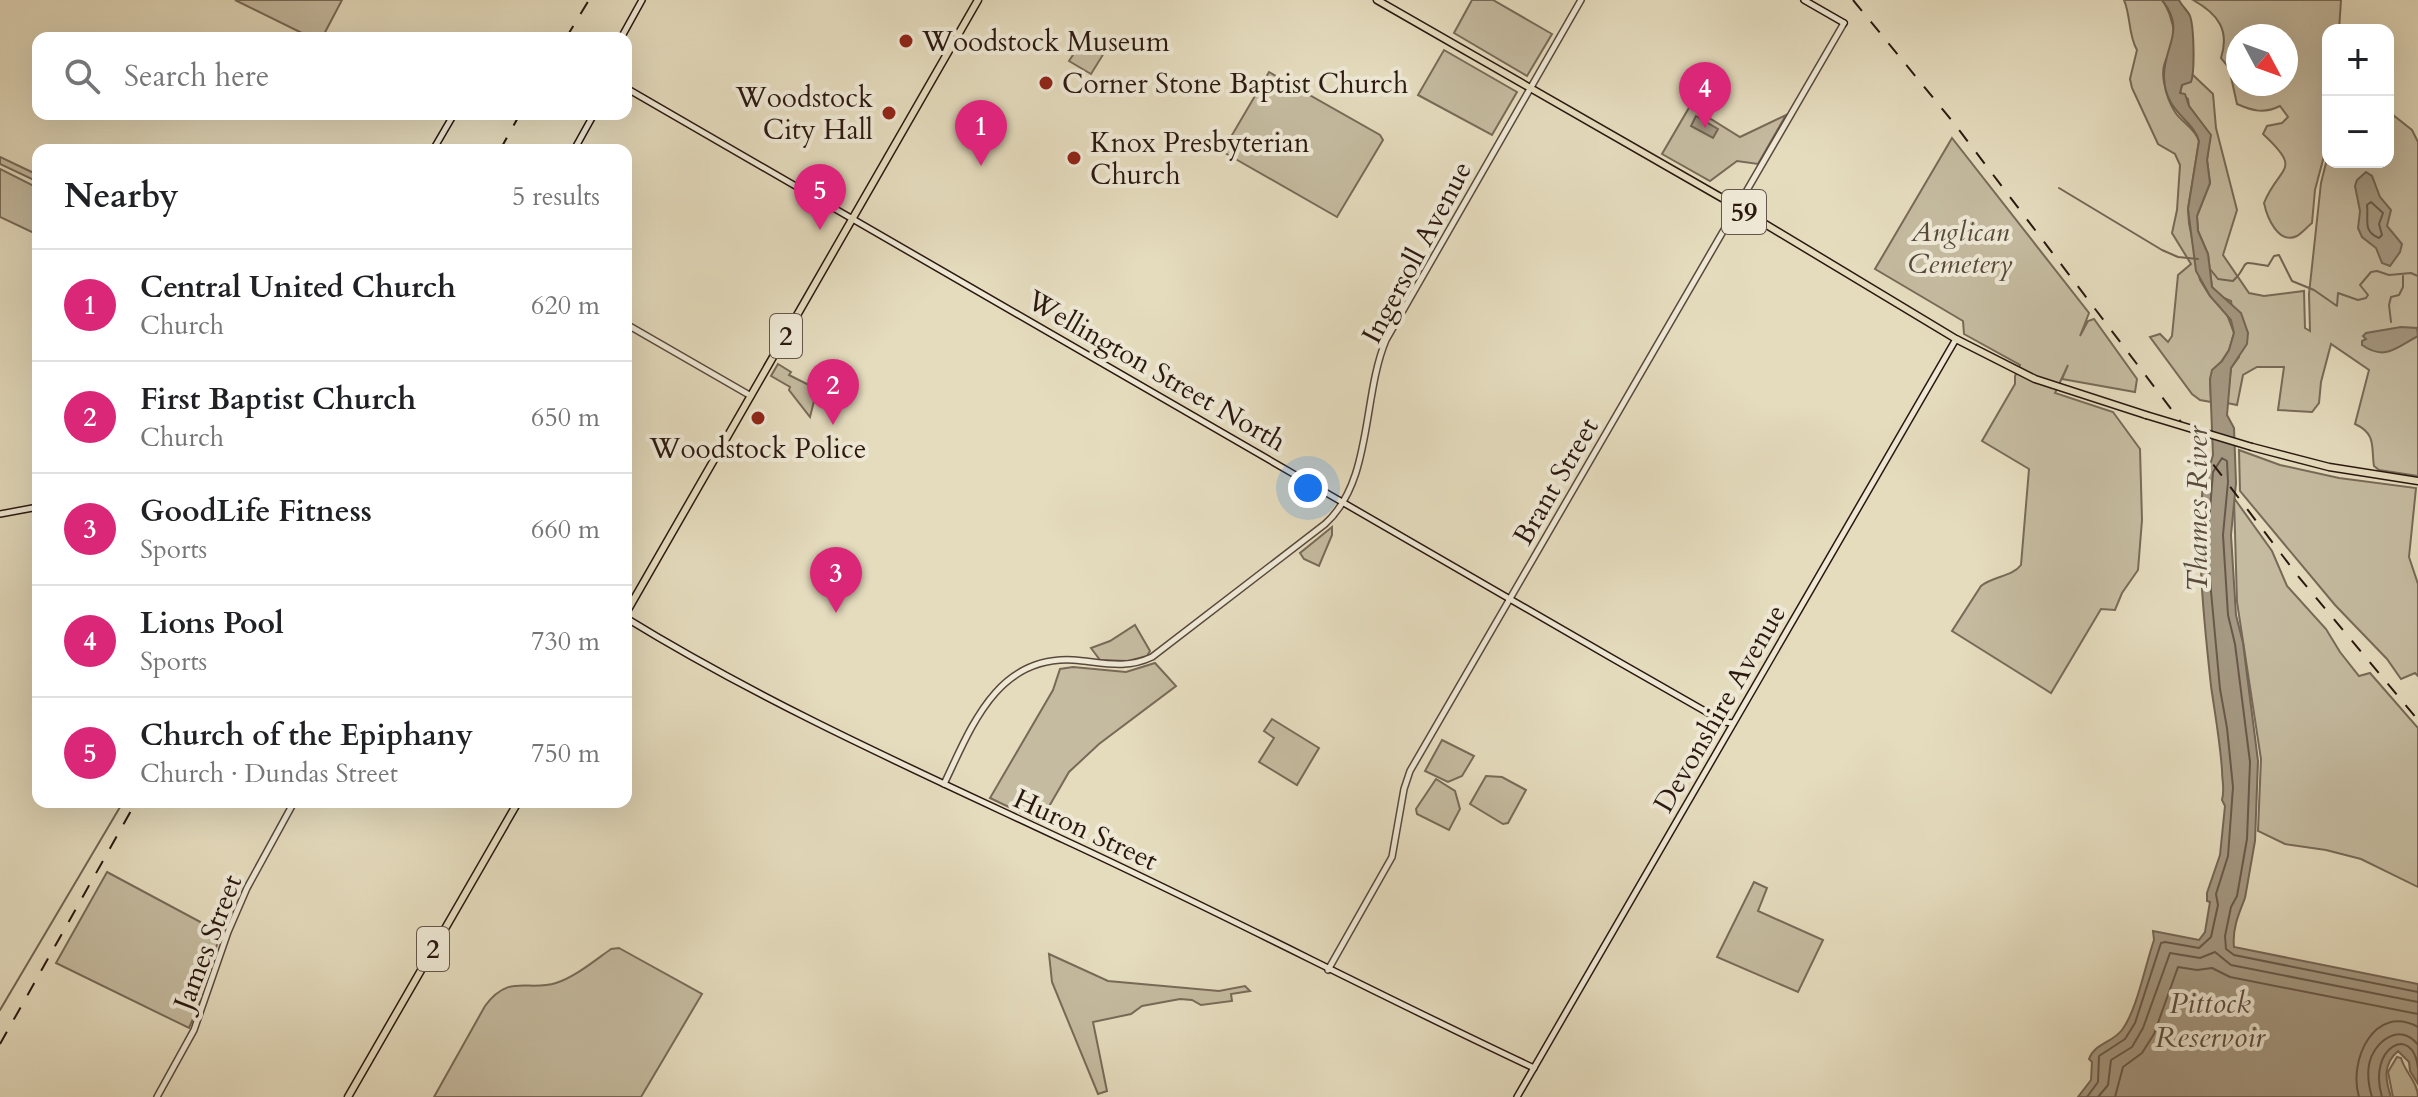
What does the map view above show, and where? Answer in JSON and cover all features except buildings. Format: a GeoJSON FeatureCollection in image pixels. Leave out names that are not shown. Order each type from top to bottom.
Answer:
{"type":"FeatureCollection","features":[{"type":"Feature","properties":{"kind":"main road"},"geometry":{"type":"LineString","coordinates":[[624,32],[642,0]]}},
{"type":"Feature","properties":{"kind":"main road","name":"2"},"geometry":{"type":"LineString","coordinates":[[632,604],[978,0]]}},
{"type":"Feature","properties":{"kind":"main road","name":"59"},"geometry":{"type":"LineString","coordinates":[[1377,0],[1737,207],[1956,339],[2035,379],[2252,447],[2329,467],[2418,481]]}},
{"type":"Feature","properties":{"kind":"main road","name":"Ingersoll Avenue"},"geometry":{"type":"LineString","coordinates":[[944,784],[978,714],[993,693],[1012,678],[1034,667],[1065,660],[1119,665],[1135,664],[1152,657],[1325,524],[1345,501],[1353,483],[1384,344],[1581,0]]}},
{"type":"Feature","properties":{"kind":"main road","name":"Brant Street"},"geometry":{"type":"LineString","coordinates":[[1328,970],[1392,857],[1410,771],[1844,23],[1804,0]]}},
{"type":"Feature","properties":{"kind":"main road","name":"Wellington Street North"},"geometry":{"type":"LineString","coordinates":[[632,91],[1724,722],[1733,723]]}},
{"type":"Feature","properties":{"kind":"main road"},"geometry":{"type":"LineString","coordinates":[[436,144],[450,120]]}},
{"type":"Feature","properties":{"kind":"main road"},"geometry":{"type":"LineString","coordinates":[[577,144],[591,120]]}},
{"type":"Feature","properties":{"kind":"main road"},"geometry":{"type":"LineString","coordinates":[[632,327],[751,396]]}},
{"type":"Feature","properties":{"kind":"main road","name":"Devonshire Avenue"},"geometry":{"type":"LineString","coordinates":[[1517,1097],[1956,339]]}},
{"type":"Feature","properties":{"kind":"main road"},"geometry":{"type":"LineString","coordinates":[[0,514],[32,508]]}},
{"type":"Feature","properties":{"kind":"main road","name":"Huron Street"},"geometry":{"type":"LineString","coordinates":[[632,618],[844,738],[1172,891],[1328,970],[1534,1068]]}},
{"type":"Feature","properties":{"kind":"main road","name":"James Street"},"geometry":{"type":"LineString","coordinates":[[157,1097],[195,1029],[228,932],[247,888],[291,808]]}},
{"type":"Feature","properties":{"kind":"main road","name":"2"},"geometry":{"type":"LineString","coordinates":[[348,1097],[515,808]]}},
{"type":"Feature","properties":{"kind":"green space"},"geometry":{"type":"Polygon","coordinates":[[[235,0],[342,0],[325,32],[300,32],[235,0]]]}},
{"type":"Feature","properties":{"kind":"green space"},"geometry":{"type":"Polygon","coordinates":[[[1472,0],[1493,0],[1552,34],[1527,76],[1454,33],[1472,0]]]}},
{"type":"Feature","properties":{"kind":"green space"},"geometry":{"type":"Polygon","coordinates":[[[2124,0],[2162,0],[2165,4],[2174,36],[2164,67],[2166,90],[2175,112],[2199,141],[2188,209],[2189,223],[2200,280],[2226,312],[2234,333],[2229,350],[2210,379],[2211,402],[2200,400],[2192,394],[2150,337],[2160,334],[2168,342],[2172,336],[2178,275],[2191,264],[2172,233],[2180,165],[2175,154],[2158,144],[2132,88],[2130,79],[2137,50],[2124,0]]]}},
{"type":"Feature","properties":{"kind":"green space"},"geometry":{"type":"Polygon","coordinates":[[[2193,0],[2341,0],[2339,24],[2322,24],[2322,164],[2315,190],[2312,223],[2297,236],[2284,237],[2274,228],[2264,203],[2285,163],[2283,155],[2263,134],[2267,126],[2282,123],[2288,117],[2280,106],[2258,111],[2237,104],[2235,96],[2298,96],[2298,24],[2226,24],[2226,64],[2221,58],[2223,31],[2209,11],[2193,0]]]}},
{"type":"Feature","properties":{"kind":"green space"},"geometry":{"type":"Polygon","coordinates":[[[1083,47],[1104,53],[1091,74],[1069,61],[1083,47]]]}},
{"type":"Feature","properties":{"kind":"green space"},"geometry":{"type":"Polygon","coordinates":[[[1444,50],[1517,92],[1492,135],[1418,95],[1444,50]]]}},
{"type":"Feature","properties":{"kind":"green space"},"geometry":{"type":"Polygon","coordinates":[[[1269,72],[1380,135],[1383,140],[1337,217],[1225,153],[1225,147],[1269,72]]]}},
{"type":"Feature","properties":{"kind":"green space"},"geometry":{"type":"Polygon","coordinates":[[[2193,75],[2213,94],[2216,128],[2237,210],[2223,255],[2249,293],[2264,296],[2304,291],[2305,328],[2310,331],[2309,294],[2325,168],[2394,168],[2394,116],[2412,130],[2418,142],[2418,476],[2379,470],[2374,466],[2370,437],[2355,424],[2369,370],[2331,344],[2319,403],[2312,412],[2278,410],[2284,367],[2257,367],[2243,375],[2237,405],[2227,403],[2231,368],[2239,357],[2231,301],[2219,296],[2212,287],[2208,254],[2198,231],[2197,216],[2210,183],[2207,160],[2210,135],[2189,106],[2188,99],[2180,93],[2182,85],[2193,75]]]}},
{"type":"Feature","properties":{"kind":"green space"},"geometry":{"type":"Polygon","coordinates":[[[1690,106],[1740,137],[1786,115],[1758,164],[1737,161],[1710,181],[1662,154],[1690,106]]]}},
{"type":"Feature","properties":{"kind":"green space","name":"Anglican Cemetery"},"geometry":{"type":"Polygon","coordinates":[[[1952,138],[2089,313],[2080,336],[2088,321],[2094,319],[2137,379],[2135,392],[2062,379],[2068,365],[2055,393],[2113,412],[2140,449],[2142,520],[2138,570],[2122,593],[2115,610],[2101,609],[2051,693],[1952,631],[1981,586],[2013,572],[2021,565],[2029,469],[1982,441],[2015,384],[2020,365],[1964,334],[1963,321],[1875,269],[1952,138]]]}},
{"type":"Feature","properties":{"kind":"green space"},"geometry":{"type":"Polygon","coordinates":[[[0,157],[32,172],[32,179],[0,164],[0,157]]]}},
{"type":"Feature","properties":{"kind":"green space"},"geometry":{"type":"Polygon","coordinates":[[[0,169],[32,185],[32,232],[0,217],[0,169]]]}},
{"type":"Feature","properties":{"kind":"green space"},"geometry":{"type":"Polygon","coordinates":[[[778,364],[791,372],[789,375],[817,389],[810,417],[789,390],[790,387],[771,376],[778,364]]]}},
{"type":"Feature","properties":{"kind":"green space"},"geometry":{"type":"Polygon","coordinates":[[[2239,450],[2280,465],[2339,478],[2416,488],[2409,557],[2418,584],[2418,676],[2415,673],[2401,679],[2240,491],[2239,450]]]}},
{"type":"Feature","properties":{"kind":"green space"},"geometry":{"type":"Polygon","coordinates":[[[2234,498],[2272,551],[2287,586],[2326,629],[2359,676],[2370,673],[2418,728],[2418,887],[2361,859],[2285,844],[2258,831],[2261,759],[2237,602],[2234,498]]]}},
{"type":"Feature","properties":{"kind":"green space"},"geometry":{"type":"Polygon","coordinates":[[[1332,527],[1332,535],[1319,566],[1304,559],[1300,553],[1332,527]]]}},
{"type":"Feature","properties":{"kind":"green space"},"geometry":{"type":"Polygon","coordinates":[[[1135,625],[1150,651],[1147,656],[1128,661],[1100,660],[1091,648],[1110,641],[1135,625]]]}},
{"type":"Feature","properties":{"kind":"green space"},"geometry":{"type":"Polygon","coordinates":[[[1155,663],[1176,686],[1099,744],[1069,772],[1040,822],[990,798],[1053,690],[1060,669],[1073,667],[1126,672],[1155,663]]]}},
{"type":"Feature","properties":{"kind":"green space"},"geometry":{"type":"Polygon","coordinates":[[[1272,719],[1319,748],[1297,785],[1259,762],[1274,738],[1264,731],[1272,719]]]}},
{"type":"Feature","properties":{"kind":"green space"},"geometry":{"type":"Polygon","coordinates":[[[1442,740],[1474,756],[1462,776],[1448,782],[1425,771],[1442,740]]]}},
{"type":"Feature","properties":{"kind":"green space"},"geometry":{"type":"Polygon","coordinates":[[[1486,776],[1502,777],[1526,790],[1508,823],[1503,824],[1470,804],[1486,776]]]}},
{"type":"Feature","properties":{"kind":"green space"},"geometry":{"type":"Polygon","coordinates":[[[1436,779],[1455,791],[1460,809],[1449,830],[1417,814],[1416,809],[1436,779]]]}},
{"type":"Feature","properties":{"kind":"green space"},"geometry":{"type":"Polygon","coordinates":[[[107,872],[221,933],[198,1001],[200,1003],[189,1028],[56,963],[107,872]]]}},
{"type":"Feature","properties":{"kind":"green space"},"geometry":{"type":"Polygon","coordinates":[[[1754,882],[1767,888],[1758,911],[1823,940],[1798,992],[1717,957],[1754,882]]]}},
{"type":"Feature","properties":{"kind":"green space"},"geometry":{"type":"Polygon","coordinates":[[[619,948],[702,994],[641,1097],[434,1097],[485,1006],[494,996],[510,987],[556,983],[611,949],[619,948]]]}},
{"type":"Feature","properties":{"kind":"green space"},"geometry":{"type":"Polygon","coordinates":[[[1049,954],[1108,981],[1219,991],[1245,986],[1250,991],[1231,994],[1232,1001],[1201,1005],[1180,999],[1142,1006],[1131,1014],[1093,1022],[1107,1091],[1098,1094],[1052,982],[1049,954]]]}},
{"type":"Feature","properties":{"kind":"green space"},"geometry":{"type":"Polygon","coordinates":[[[2397,1057],[2401,1058],[2418,1097],[2393,1097],[2388,1072],[2397,1057]]]}},
{"type":"Feature","properties":{"kind":"water","name":"Pittock Reservoir"},"geometry":{"type":"Polygon","coordinates":[[[2162,0],[2179,0],[2189,14],[2194,49],[2192,77],[2191,82],[2182,85],[2180,93],[2185,94],[2189,106],[2211,135],[2207,160],[2210,183],[2197,216],[2198,231],[2208,254],[2212,287],[2241,313],[2248,333],[2247,344],[2231,368],[2227,415],[2234,428],[2236,483],[2231,535],[2236,615],[2243,643],[2258,761],[2255,841],[2245,898],[2235,928],[2234,947],[2418,984],[2418,1084],[2410,1071],[2409,1062],[2398,1051],[2390,1061],[2387,1072],[2391,1097],[2078,1097],[2091,1080],[2092,1062],[2089,1059],[2092,1054],[2122,1030],[2132,1011],[2154,940],[2153,931],[2199,940],[2205,932],[2210,902],[2207,901],[2207,893],[2220,855],[2225,806],[2205,631],[2201,521],[2205,466],[2211,462],[2213,455],[2210,379],[2212,370],[2229,350],[2234,333],[2231,320],[2210,296],[2196,271],[2188,209],[2199,141],[2174,107],[2166,89],[2165,66],[2173,21],[2162,0]]]}},
{"type":"Feature","properties":{"kind":"water"},"geometry":{"type":"Polygon","coordinates":[[[1696,116],[1718,129],[1713,138],[1691,126],[1696,116]]]}},
{"type":"Feature","properties":{"kind":"water"},"geometry":{"type":"Polygon","coordinates":[[[2366,172],[2372,176],[2380,197],[2391,210],[2387,226],[2402,244],[2390,266],[2382,263],[2376,248],[2362,237],[2358,228],[2360,211],[2355,186],[2366,172]]]}},
{"type":"Feature","properties":{"kind":"water"},"geometry":{"type":"Polygon","coordinates":[[[2401,327],[2417,328],[2418,336],[2384,352],[2362,345],[2366,333],[2401,327]]]}},
{"type":"Feature","properties":{"kind":"waterway"},"geometry":{"type":"LineString","coordinates":[[2059,188],[2162,250],[2178,257],[2198,259]]}},
{"type":"Feature","properties":{"kind":"waterway"},"geometry":{"type":"LineString","coordinates":[[2210,269],[2218,279],[2233,281],[2245,264],[2268,266],[2274,256],[2279,255],[2292,281],[2314,290],[2337,306],[2338,293],[2358,300],[2366,298],[2368,295],[2360,285],[2371,272],[2418,276]]}},
{"type":"Feature","properties":{"kind":"waterway"},"geometry":{"type":"LineString","coordinates":[[2391,322],[2391,297],[2399,295],[2403,276]]}},
{"type":"Feature","properties":{"kind":"waterway"},"geometry":{"type":"LineString","coordinates":[[0,1010],[119,808]]}},
{"type":"Feature","properties":{"kind":"railway"},"geometry":{"type":"LineString","coordinates":[[570,32],[589,0]]}},
{"type":"Feature","properties":{"kind":"railway"},"geometry":{"type":"LineString","coordinates":[[1853,0],[1953,122],[2298,576],[2418,720]]}},
{"type":"Feature","properties":{"kind":"railway"},"geometry":{"type":"LineString","coordinates":[[503,144],[517,120]]}},
{"type":"Feature","properties":{"kind":"railway"},"geometry":{"type":"LineString","coordinates":[[0,1044],[133,808]]}},
{"type":"Feature","properties":{"kind":"place","name":"Woodstock Museum"},"geometry":{"type":"Point","coordinates":[906,41]}},
{"type":"Feature","properties":{"kind":"place","name":"Corner Stone Baptist Church"},"geometry":{"type":"Point","coordinates":[1046,83]}},
{"type":"Feature","properties":{"kind":"place","name":"Woodstock City Hall"},"geometry":{"type":"Point","coordinates":[889,113]}},
{"type":"Feature","properties":{"kind":"place","name":"Lions Pool"},"geometry":{"type":"Point","coordinates":[1705,128]}},
{"type":"Feature","properties":{"kind":"place","name":"Knox Presbyterian Church"},"geometry":{"type":"Point","coordinates":[1074,158]}},
{"type":"Feature","properties":{"kind":"place","name":"Central United Church"},"geometry":{"type":"Point","coordinates":[981,166]}},
{"type":"Feature","properties":{"kind":"place","name":"Church of the Epiphany"},"geometry":{"type":"Point","coordinates":[820,230]}},
{"type":"Feature","properties":{"kind":"place","name":"Woodstock Police"},"geometry":{"type":"Point","coordinates":[758,418]}},
{"type":"Feature","properties":{"kind":"place","name":"First Baptist Church"},"geometry":{"type":"Point","coordinates":[833,425]}},
{"type":"Feature","properties":{"kind":"place","name":"GoodLife Fitness"},"geometry":{"type":"Point","coordinates":[836,613]}},
{"type":"Feature","properties":{"kind":"water label","name":"Thames River"},"geometry":{"type":"Point","coordinates":[2197,509]}}]}
